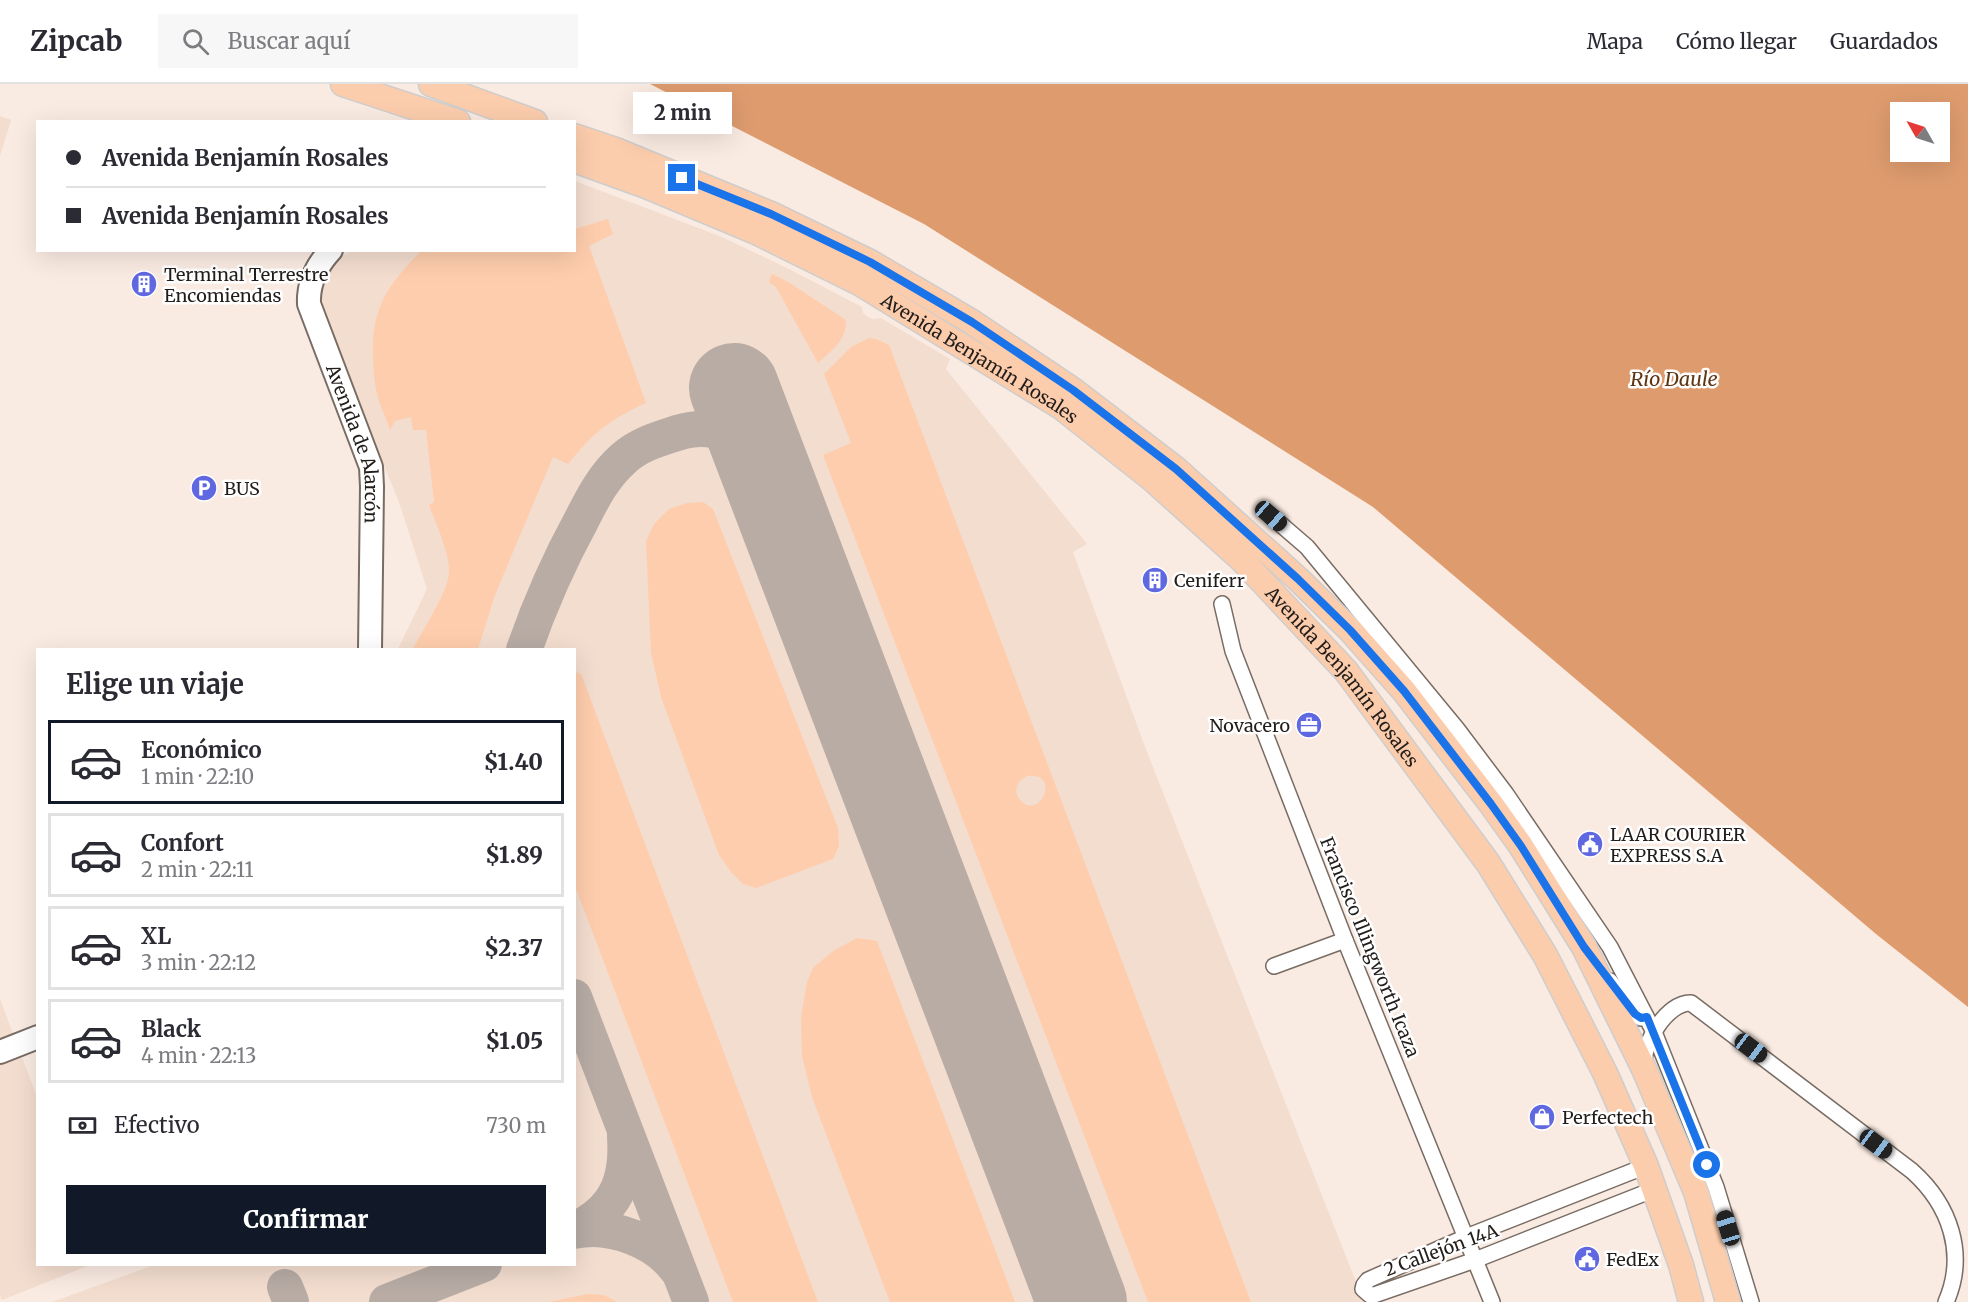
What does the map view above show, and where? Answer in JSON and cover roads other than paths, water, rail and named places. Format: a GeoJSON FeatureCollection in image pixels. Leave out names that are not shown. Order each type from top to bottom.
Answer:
{"type":"FeatureCollection","features":[{"type":"Feature","properties":{"kind":"main road"},"geometry":{"type":"LineString","coordinates":[[344,84],[452,120]]}},
{"type":"Feature","properties":{"kind":"main road"},"geometry":{"type":"LineString","coordinates":[[432,84],[530,120]]}},
{"type":"Feature","properties":{"kind":"main road","name":"Avenida Benjamín Rosales"},"geometry":{"type":"LineString","coordinates":[[576,137],[616,150],[771,214],[870,262],[972,322],[1073,390],[1176,469],[1298,579],[1350,630],[1404,691],[1515,838],[1584,947],[1644,1068],[1738,1297]]}},
{"type":"Feature","properties":{"kind":"main road","name":"Avenida Benjamín Rosales"},"geometry":{"type":"LineString","coordinates":[[576,161],[646,186],[756,232],[861,284],[1061,407],[1152,479],[1242,560],[1346,671],[1488,863],[1545,955],[1605,1072],[1646,1166],[1681,1265],[1691,1302]]}},
{"type":"Feature","properties":{"kind":"main road","name":"Avenida de Alarcón"},"geometry":{"type":"LineString","coordinates":[[329,252],[316,269],[309,293],[309,304],[371,467],[370,648]]}},
{"type":"Feature","properties":{"kind":"main road"},"geometry":{"type":"LineString","coordinates":[[0,1052],[36,1038]]}},
{"type":"Feature","properties":{"kind":"street","name":"Avenida Benjamín Rosales"},"geometry":{"type":"LineString","coordinates":[[1271,516],[1307,547],[1457,729],[1506,794],[1610,947],[1654,1032],[1716,1187],[1738,1297]]}},
{"type":"Feature","properties":{"kind":"street","name":"Francisco Illingworth Icaza"},"geometry":{"type":"LineString","coordinates":[[1222,604],[1233,651],[1345,940],[1492,1302]]}},
{"type":"Feature","properties":{"kind":"street"},"geometry":{"type":"LineString","coordinates":[[1274,966],[1345,940]]}},
{"type":"Feature","properties":{"kind":"street"},"geometry":{"type":"LineString","coordinates":[[1584,947],[1635,1014],[1641,1018],[1669,1012]]}},
{"type":"Feature","properties":{"kind":"street"},"geometry":{"type":"LineString","coordinates":[[1644,1068],[1644,1050],[1654,1032],[1669,1012],[1680,1004],[1691,1003],[1698,1006],[1912,1171],[1926,1184],[1947,1215],[1955,1246],[1955,1266],[1953,1283],[1946,1302]]}},
{"type":"Feature","properties":{"kind":"street","name":"2 Callejón 14A"},"geometry":{"type":"LineString","coordinates":[[1646,1166],[1466,1237],[1368,1280],[1363,1289],[1370,1295],[1374,1295],[1475,1260],[1655,1189]]}},
{"type":"Feature","properties":{"kind":"water","name":"Río Daule"},"geometry":{"type":"Polygon","coordinates":[[[650,84],[1968,84],[1968,1007],[1876,934],[1373,507],[924,224],[650,84]]]}},
{"type":"Feature","properties":{"kind":"place","name":"Terminal Terrestre Encomiendas"},"geometry":{"type":"Point","coordinates":[144,284]}},
{"type":"Feature","properties":{"kind":"place","name":"BUS"},"geometry":{"type":"Point","coordinates":[204,488]}},
{"type":"Feature","properties":{"kind":"place","name":"Ceniferr"},"geometry":{"type":"Point","coordinates":[1155,580]}},
{"type":"Feature","properties":{"kind":"place","name":"Novacero"},"geometry":{"type":"Point","coordinates":[1309,725]}},
{"type":"Feature","properties":{"kind":"place","name":"LAAR COURIER EXPRESS S.A"},"geometry":{"type":"Point","coordinates":[1590,844]}},
{"type":"Feature","properties":{"kind":"place","name":"Perfectech"},"geometry":{"type":"Point","coordinates":[1542,1117]}},
{"type":"Feature","properties":{"kind":"place","name":"FedEx"},"geometry":{"type":"Point","coordinates":[1587,1259]}}]}
